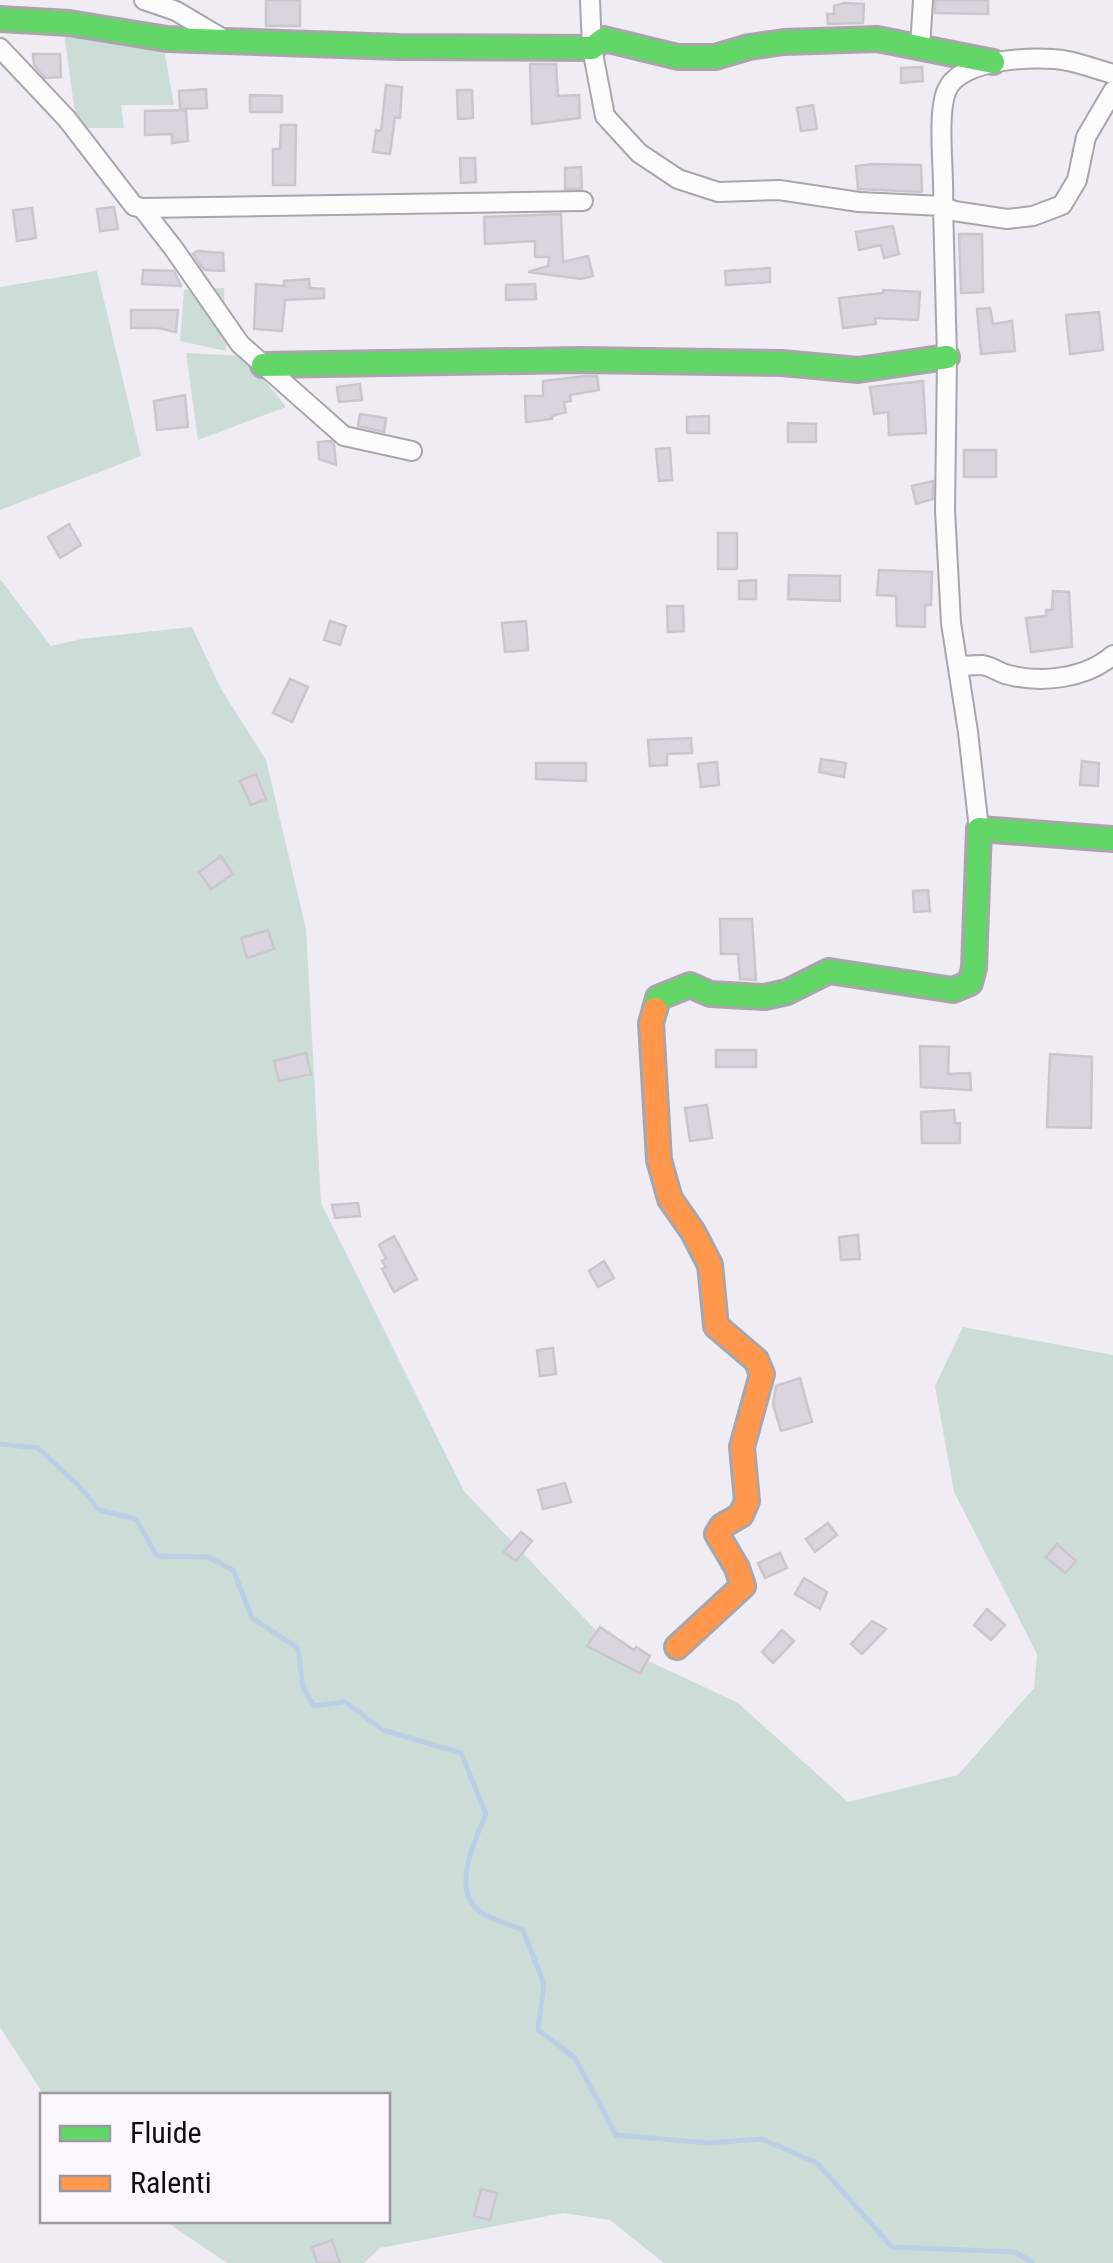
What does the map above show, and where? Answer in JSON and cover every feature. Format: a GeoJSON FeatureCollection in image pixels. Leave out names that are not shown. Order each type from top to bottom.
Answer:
{"type":"FeatureCollection","features":[{"type":"Feature","properties":{"kind":"street"},"geometry":{"type":"LineString","coordinates":[[144,0],[176,11],[202,29],[230,41]]}},
{"type":"Feature","properties":{"kind":"street"},"geometry":{"type":"LineString","coordinates":[[590,0],[592,48],[605,116],[639,152],[678,180],[718,192],[779,190],[859,202],[943,206],[1008,219],[1034,216],[1062,205],[1077,180],[1086,137],[1113,91]]}},
{"type":"Feature","properties":{"kind":"street"},"geometry":{"type":"LineString","coordinates":[[920,48],[923,0]]}},
{"type":"Feature","properties":{"kind":"street"},"geometry":{"type":"LineString","coordinates":[[0,19],[69,23],[167,39],[399,47],[592,48],[604,39],[678,57],[716,58],[784,42],[877,40],[992,62],[1065,60],[1113,74]]}},
{"type":"Feature","properties":{"kind":"street"},"geometry":{"type":"LineString","coordinates":[[0,48],[67,119],[134,206],[583,201]]}},
{"type":"Feature","properties":{"kind":"street"},"geometry":{"type":"LineString","coordinates":[[677,1647],[743,1586],[717,1534],[722,1526],[741,1515],[747,1501],[742,1447],[762,1374],[756,1360],[716,1326],[710,1265],[670,1198],[663,1177],[655,1131],[653,1010],[658,998],[690,985],[710,994],[765,997],[788,992],[829,971],[953,990],[970,983],[978,829],[951,623],[945,510],[947,357],[942,129],[947,89],[964,71],[992,62]]}},
{"type":"Feature","properties":{"kind":"street"},"geometry":{"type":"LineString","coordinates":[[142,208],[240,344],[344,436],[412,451]]}},
{"type":"Feature","properties":{"kind":"street"},"geometry":{"type":"LineString","coordinates":[[264,365],[581,360],[782,363],[858,370],[947,357]]}},
{"type":"Feature","properties":{"kind":"street"},"geometry":{"type":"LineString","coordinates":[[958,666],[986,666],[1032,678],[1065,678],[1090,669],[1113,654]]}},
{"type":"Feature","properties":{"kind":"street"},"geometry":{"type":"LineString","coordinates":[[978,829],[1113,839]]}},
{"type":"Feature","properties":{"kind":"shaded area"},"geometry":{"type":"Polygon","coordinates":[[[63,26],[163,43],[174,105],[121,105],[124,128],[77,128],[63,26]]]}},
{"type":"Feature","properties":{"kind":"shaded area"},"geometry":{"type":"Polygon","coordinates":[[[97,271],[141,456],[0,510],[0,287],[97,271]]]}},
{"type":"Feature","properties":{"kind":"shaded area"},"geometry":{"type":"Polygon","coordinates":[[[224,288],[226,351],[180,341],[184,290],[224,288]]]}},
{"type":"Feature","properties":{"kind":"shaded area"},"geometry":{"type":"Polygon","coordinates":[[[186,353],[245,356],[286,407],[198,440],[186,353]]]}},
{"type":"Feature","properties":{"kind":"shaded area"},"geometry":{"type":"Polygon","coordinates":[[[0,579],[51,646],[192,627],[221,689],[266,760],[306,929],[321,1203],[464,1491],[606,1641],[738,1703],[848,1802],[958,1775],[1034,1688],[1037,1654],[954,1492],[935,1386],[963,1327],[1113,1355],[1113,2263],[664,2263],[610,2220],[563,2213],[380,2248],[364,2263],[227,2263],[168,2223],[390,2223],[390,2093],[43,2093],[0,2027],[0,579]]]}},
{"type":"Feature","properties":{"kind":"building"},"geometry":{"type":"Polygon","coordinates":[[[266,0],[300,0],[300,26],[266,26],[266,0]]]}},
{"type":"Feature","properties":{"kind":"building"},"geometry":{"type":"Polygon","coordinates":[[[935,0],[988,0],[988,14],[935,13],[935,0]]]}},
{"type":"Feature","properties":{"kind":"building"},"geometry":{"type":"Polygon","coordinates":[[[864,4],[863,23],[828,24],[827,14],[834,14],[834,6],[864,4]]]}},
{"type":"Feature","properties":{"kind":"building"},"geometry":{"type":"Polygon","coordinates":[[[33,54],[60,54],[61,77],[45,78],[34,65],[33,54]]]}},
{"type":"Feature","properties":{"kind":"building"},"geometry":{"type":"Polygon","coordinates":[[[530,64],[556,64],[558,96],[579,95],[580,118],[532,124],[530,64]]]}},
{"type":"Feature","properties":{"kind":"building"},"geometry":{"type":"Polygon","coordinates":[[[922,67],[923,81],[901,83],[901,68],[922,67]]]}},
{"type":"Feature","properties":{"kind":"building"},"geometry":{"type":"Polygon","coordinates":[[[386,85],[402,87],[400,118],[395,117],[390,154],[373,152],[376,130],[381,131],[386,85]]]}},
{"type":"Feature","properties":{"kind":"building"},"geometry":{"type":"Polygon","coordinates":[[[206,89],[207,108],[180,109],[179,91],[206,89]]]}},
{"type":"Feature","properties":{"kind":"building"},"geometry":{"type":"Polygon","coordinates":[[[457,90],[472,90],[473,118],[458,119],[457,90]]]}},
{"type":"Feature","properties":{"kind":"building"},"geometry":{"type":"Polygon","coordinates":[[[250,95],[282,96],[282,112],[250,112],[250,95]]]}},
{"type":"Feature","properties":{"kind":"building"},"geometry":{"type":"Polygon","coordinates":[[[813,105],[817,129],[801,131],[797,108],[813,105]]]}},
{"type":"Feature","properties":{"kind":"building"},"geometry":{"type":"Polygon","coordinates":[[[186,110],[188,141],[172,143],[172,134],[145,135],[145,111],[186,110]]]}},
{"type":"Feature","properties":{"kind":"building"},"geometry":{"type":"Polygon","coordinates":[[[281,125],[296,125],[295,185],[273,185],[273,149],[280,149],[281,125]]]}},
{"type":"Feature","properties":{"kind":"building"},"geometry":{"type":"Polygon","coordinates":[[[460,158],[475,158],[476,182],[461,183],[460,158]]]}},
{"type":"Feature","properties":{"kind":"building"},"geometry":{"type":"Polygon","coordinates":[[[921,165],[922,192],[858,189],[856,166],[921,165]]]}},
{"type":"Feature","properties":{"kind":"building"},"geometry":{"type":"Polygon","coordinates":[[[581,167],[582,189],[565,189],[565,168],[581,167]]]}},
{"type":"Feature","properties":{"kind":"building"},"geometry":{"type":"Polygon","coordinates":[[[114,207],[118,229],[100,231],[97,209],[114,207]]]}},
{"type":"Feature","properties":{"kind":"building"},"geometry":{"type":"Polygon","coordinates":[[[32,208],[36,238],[17,241],[13,210],[32,208]]]}},
{"type":"Feature","properties":{"kind":"building"},"geometry":{"type":"Polygon","coordinates":[[[561,214],[563,262],[588,256],[593,276],[581,279],[528,272],[548,266],[549,257],[535,257],[535,241],[485,244],[484,217],[561,214]]]}},
{"type":"Feature","properties":{"kind":"building"},"geometry":{"type":"Polygon","coordinates":[[[893,226],[899,254],[884,258],[881,245],[859,250],[856,232],[893,226]]]}},
{"type":"Feature","properties":{"kind":"building"},"geometry":{"type":"Polygon","coordinates":[[[959,234],[982,234],[983,292],[961,293],[959,234]]]}},
{"type":"Feature","properties":{"kind":"building"},"geometry":{"type":"Polygon","coordinates":[[[223,253],[224,271],[204,270],[193,254],[223,253]]]}},
{"type":"Feature","properties":{"kind":"building"},"geometry":{"type":"Polygon","coordinates":[[[770,268],[770,282],[726,285],[725,271],[770,268]]]}},
{"type":"Feature","properties":{"kind":"building"},"geometry":{"type":"Polygon","coordinates":[[[143,270],[174,271],[181,286],[142,284],[143,270]]]}},
{"type":"Feature","properties":{"kind":"building"},"geometry":{"type":"Polygon","coordinates":[[[309,279],[310,288],[324,289],[324,298],[285,300],[282,331],[254,329],[256,284],[284,286],[284,281],[309,279]]]}},
{"type":"Feature","properties":{"kind":"building"},"geometry":{"type":"Polygon","coordinates":[[[535,284],[536,299],[506,300],[506,285],[535,284]]]}},
{"type":"Feature","properties":{"kind":"building"},"geometry":{"type":"Polygon","coordinates":[[[883,290],[920,292],[918,320],[875,318],[876,324],[843,328],[839,298],[883,290]]]}},
{"type":"Feature","properties":{"kind":"building"},"geometry":{"type":"Polygon","coordinates":[[[990,308],[993,324],[1012,321],[1015,351],[981,354],[977,309],[990,308]]]}},
{"type":"Feature","properties":{"kind":"building"},"geometry":{"type":"Polygon","coordinates":[[[131,310],[178,310],[176,332],[131,328],[131,310]]]}},
{"type":"Feature","properties":{"kind":"building"},"geometry":{"type":"Polygon","coordinates":[[[1099,312],[1103,350],[1070,354],[1066,315],[1099,312]]]}},
{"type":"Feature","properties":{"kind":"building"},"geometry":{"type":"Polygon","coordinates":[[[597,376],[599,390],[570,395],[571,401],[564,402],[566,412],[552,419],[526,422],[525,396],[543,396],[543,381],[597,376]]]}},
{"type":"Feature","properties":{"kind":"building"},"geometry":{"type":"Polygon","coordinates":[[[923,381],[926,433],[889,435],[888,412],[874,414],[870,387],[923,381]]]}},
{"type":"Feature","properties":{"kind":"building"},"geometry":{"type":"Polygon","coordinates":[[[360,384],[362,400],[339,402],[337,387],[360,384]]]}},
{"type":"Feature","properties":{"kind":"building"},"geometry":{"type":"Polygon","coordinates":[[[185,395],[188,427],[157,430],[154,401],[185,395]]]}},
{"type":"Feature","properties":{"kind":"building"},"geometry":{"type":"Polygon","coordinates":[[[360,414],[386,418],[384,432],[358,426],[360,414]]]}},
{"type":"Feature","properties":{"kind":"building"},"geometry":{"type":"Polygon","coordinates":[[[709,416],[709,433],[687,433],[687,417],[709,416]]]}},
{"type":"Feature","properties":{"kind":"building"},"geometry":{"type":"Polygon","coordinates":[[[788,423],[816,424],[816,442],[788,442],[788,423]]]}},
{"type":"Feature","properties":{"kind":"building"},"geometry":{"type":"Polygon","coordinates":[[[331,441],[336,465],[319,459],[318,442],[331,441]]]}},
{"type":"Feature","properties":{"kind":"building"},"geometry":{"type":"Polygon","coordinates":[[[670,448],[672,480],[659,481],[656,449],[670,448]]]}},
{"type":"Feature","properties":{"kind":"building"},"geometry":{"type":"Polygon","coordinates":[[[964,450],[996,450],[996,477],[964,477],[964,450]]]}},
{"type":"Feature","properties":{"kind":"building"},"geometry":{"type":"Polygon","coordinates":[[[933,481],[933,499],[916,504],[912,486],[933,481]]]}},
{"type":"Feature","properties":{"kind":"building"},"geometry":{"type":"Polygon","coordinates":[[[69,524],[81,545],[60,558],[48,537],[69,524]]]}},
{"type":"Feature","properties":{"kind":"building"},"geometry":{"type":"Polygon","coordinates":[[[718,533],[737,533],[737,569],[718,569],[718,533]]]}},
{"type":"Feature","properties":{"kind":"building"},"geometry":{"type":"Polygon","coordinates":[[[879,570],[932,572],[931,605],[925,605],[925,627],[897,626],[896,596],[877,595],[879,570]]]}},
{"type":"Feature","properties":{"kind":"building"},"geometry":{"type":"Polygon","coordinates":[[[789,575],[840,576],[840,601],[788,599],[789,575]]]}},
{"type":"Feature","properties":{"kind":"building"},"geometry":{"type":"Polygon","coordinates":[[[756,580],[756,599],[739,599],[739,581],[756,580]]]}},
{"type":"Feature","properties":{"kind":"building"},"geometry":{"type":"Polygon","coordinates":[[[1053,591],[1069,592],[1072,647],[1031,652],[1026,618],[1046,616],[1046,610],[1052,610],[1053,591]]]}},
{"type":"Feature","properties":{"kind":"building"},"geometry":{"type":"Polygon","coordinates":[[[667,606],[683,606],[684,631],[668,632],[667,606]]]}},
{"type":"Feature","properties":{"kind":"building"},"geometry":{"type":"Polygon","coordinates":[[[330,621],[346,626],[340,645],[324,640],[330,621]]]}},
{"type":"Feature","properties":{"kind":"building"},"geometry":{"type":"Polygon","coordinates":[[[526,621],[528,650],[505,652],[502,623],[526,621]]]}},
{"type":"Feature","properties":{"kind":"building"},"geometry":{"type":"Polygon","coordinates":[[[290,679],[308,687],[292,722],[273,713],[290,679]]]}},
{"type":"Feature","properties":{"kind":"building"},"geometry":{"type":"Polygon","coordinates":[[[691,738],[692,753],[667,754],[667,765],[650,766],[648,740],[691,738]]]}},
{"type":"Feature","properties":{"kind":"building"},"geometry":{"type":"Polygon","coordinates":[[[821,759],[846,763],[844,777],[819,772],[821,759]]]}},
{"type":"Feature","properties":{"kind":"building"},"geometry":{"type":"Polygon","coordinates":[[[1082,761],[1099,763],[1098,786],[1080,785],[1082,761]]]}},
{"type":"Feature","properties":{"kind":"building"},"geometry":{"type":"Polygon","coordinates":[[[717,762],[719,785],[701,787],[698,764],[717,762]]]}},
{"type":"Feature","properties":{"kind":"building"},"geometry":{"type":"Polygon","coordinates":[[[536,763],[586,763],[586,781],[536,779],[536,763]]]}},
{"type":"Feature","properties":{"kind":"building"},"geometry":{"type":"Polygon","coordinates":[[[256,774],[266,799],[251,805],[240,781],[256,774]]]}},
{"type":"Feature","properties":{"kind":"building"},"geometry":{"type":"Polygon","coordinates":[[[221,856],[233,874],[211,889],[199,872],[221,856]]]}},
{"type":"Feature","properties":{"kind":"building"},"geometry":{"type":"Polygon","coordinates":[[[928,890],[930,911],[914,912],[913,891],[928,890]]]}},
{"type":"Feature","properties":{"kind":"building"},"geometry":{"type":"Polygon","coordinates":[[[720,919],[752,919],[756,980],[740,979],[738,954],[721,954],[720,919]]]}},
{"type":"Feature","properties":{"kind":"building"},"geometry":{"type":"Polygon","coordinates":[[[268,930],[274,949],[247,958],[241,938],[268,930]]]}},
{"type":"Feature","properties":{"kind":"building"},"geometry":{"type":"Polygon","coordinates":[[[920,1046],[949,1047],[948,1074],[970,1073],[971,1090],[921,1087],[920,1046]]]}},
{"type":"Feature","properties":{"kind":"building"},"geometry":{"type":"Polygon","coordinates":[[[716,1050],[756,1050],[756,1067],[716,1067],[716,1050]]]}},
{"type":"Feature","properties":{"kind":"building"},"geometry":{"type":"Polygon","coordinates":[[[306,1053],[311,1074],[279,1081],[274,1061],[306,1053]]]}},
{"type":"Feature","properties":{"kind":"building"},"geometry":{"type":"Polygon","coordinates":[[[1050,1054],[1092,1057],[1091,1128],[1047,1127],[1050,1054]]]}},
{"type":"Feature","properties":{"kind":"building"},"geometry":{"type":"Polygon","coordinates":[[[707,1105],[712,1138],[690,1141],[685,1108],[707,1105]]]}},
{"type":"Feature","properties":{"kind":"building"},"geometry":{"type":"Polygon","coordinates":[[[954,1110],[955,1123],[960,1123],[960,1143],[922,1143],[921,1112],[954,1110]]]}},
{"type":"Feature","properties":{"kind":"building"},"geometry":{"type":"Polygon","coordinates":[[[358,1203],[360,1216],[335,1218],[332,1205],[358,1203]]]}},
{"type":"Feature","properties":{"kind":"building"},"geometry":{"type":"Polygon","coordinates":[[[858,1235],[860,1259],[841,1260],[839,1237],[858,1235]]]}},
{"type":"Feature","properties":{"kind":"building"},"geometry":{"type":"Polygon","coordinates":[[[394,1236],[417,1279],[394,1292],[382,1269],[386,1259],[379,1245],[394,1236]]]}},
{"type":"Feature","properties":{"kind":"building"},"geometry":{"type":"Polygon","coordinates":[[[604,1261],[614,1278],[598,1287],[589,1271],[604,1261]]]}},
{"type":"Feature","properties":{"kind":"building"},"geometry":{"type":"Polygon","coordinates":[[[553,1348],[556,1374],[540,1376],[537,1350],[553,1348]]]}},
{"type":"Feature","properties":{"kind":"building"},"geometry":{"type":"Polygon","coordinates":[[[800,1378],[812,1422],[781,1431],[773,1404],[776,1386],[800,1378]]]}},
{"type":"Feature","properties":{"kind":"building"},"geometry":{"type":"Polygon","coordinates":[[[565,1483],[571,1502],[543,1509],[538,1490],[565,1483]]]}},
{"type":"Feature","properties":{"kind":"building"},"geometry":{"type":"Polygon","coordinates":[[[828,1523],[837,1535],[815,1552],[806,1539],[828,1523]]]}},
{"type":"Feature","properties":{"kind":"building"},"geometry":{"type":"Polygon","coordinates":[[[521,1532],[532,1541],[516,1561],[504,1552],[521,1532]]]}},
{"type":"Feature","properties":{"kind":"building"},"geometry":{"type":"Polygon","coordinates":[[[1057,1544],[1076,1561],[1065,1573],[1046,1557],[1057,1544]]]}},
{"type":"Feature","properties":{"kind":"building"},"geometry":{"type":"Polygon","coordinates":[[[780,1553],[787,1568],[765,1578],[758,1563],[780,1553]]]}},
{"type":"Feature","properties":{"kind":"building"},"geometry":{"type":"Polygon","coordinates":[[[804,1578],[827,1592],[820,1609],[795,1594],[804,1578]]]}},
{"type":"Feature","properties":{"kind":"building"},"geometry":{"type":"Polygon","coordinates":[[[987,1609],[1005,1625],[991,1640],[974,1625],[987,1609]]]}},
{"type":"Feature","properties":{"kind":"building"},"geometry":{"type":"Polygon","coordinates":[[[872,1621],[886,1629],[862,1654],[851,1644],[872,1621]]]}},
{"type":"Feature","properties":{"kind":"building"},"geometry":{"type":"Polygon","coordinates":[[[600,1627],[650,1656],[640,1673],[587,1646],[600,1627]]]}},
{"type":"Feature","properties":{"kind":"building"},"geometry":{"type":"Polygon","coordinates":[[[782,1630],[794,1641],[773,1663],[762,1652],[782,1630]]]}},
{"type":"Feature","properties":{"kind":"building"},"geometry":{"type":"Polygon","coordinates":[[[481,2189],[497,2193],[490,2220],[474,2216],[481,2189]]]}},
{"type":"Feature","properties":{"kind":"building"},"geometry":{"type":"Polygon","coordinates":[[[332,2240],[340,2263],[317,2263],[312,2247],[332,2240]]]}},
{"type":"Feature","properties":{"kind":"waterway"},"geometry":{"type":"LineString","coordinates":[[0,1444],[38,1448],[99,1510],[136,1519],[157,1556],[208,1557],[233,1570],[252,1618],[298,1648],[303,1687],[314,1706],[345,1702],[383,1730],[461,1753],[486,1814],[468,1864],[467,1890],[471,1901],[484,1914],[523,1930],[544,1984],[538,2030],[575,2058],[616,2135],[709,2143],[762,2139],[817,2163],[892,2247],[1015,2252],[1033,2263]]}},
{"type":"Feature","properties":{"kind":"traffic: fast"},"geometry":{"type":"LineString","coordinates":[[0,19],[69,23],[167,39],[399,47],[592,48],[604,39],[678,57],[715,57],[784,42],[877,39],[993,62]]}},
{"type":"Feature","properties":{"kind":"traffic: fast"},"geometry":{"type":"LineString","coordinates":[[263,365],[581,360],[782,363],[858,370],[947,357]]}},
{"type":"Feature","properties":{"kind":"traffic: fast"},"geometry":{"type":"LineString","coordinates":[[655,1009],[658,998],[690,985],[710,994],[765,997],[787,992],[829,971],[953,990],[970,983],[974,968],[979,829],[1113,839]]}},
{"type":"Feature","properties":{"kind":"traffic: slow"},"geometry":{"type":"LineString","coordinates":[[655,1009],[651,1023],[659,1160],[670,1199],[710,1265],[716,1326],[756,1360],[762,1374],[742,1447],[747,1501],[741,1515],[722,1526],[717,1534],[743,1586],[677,1647]]}}]}
